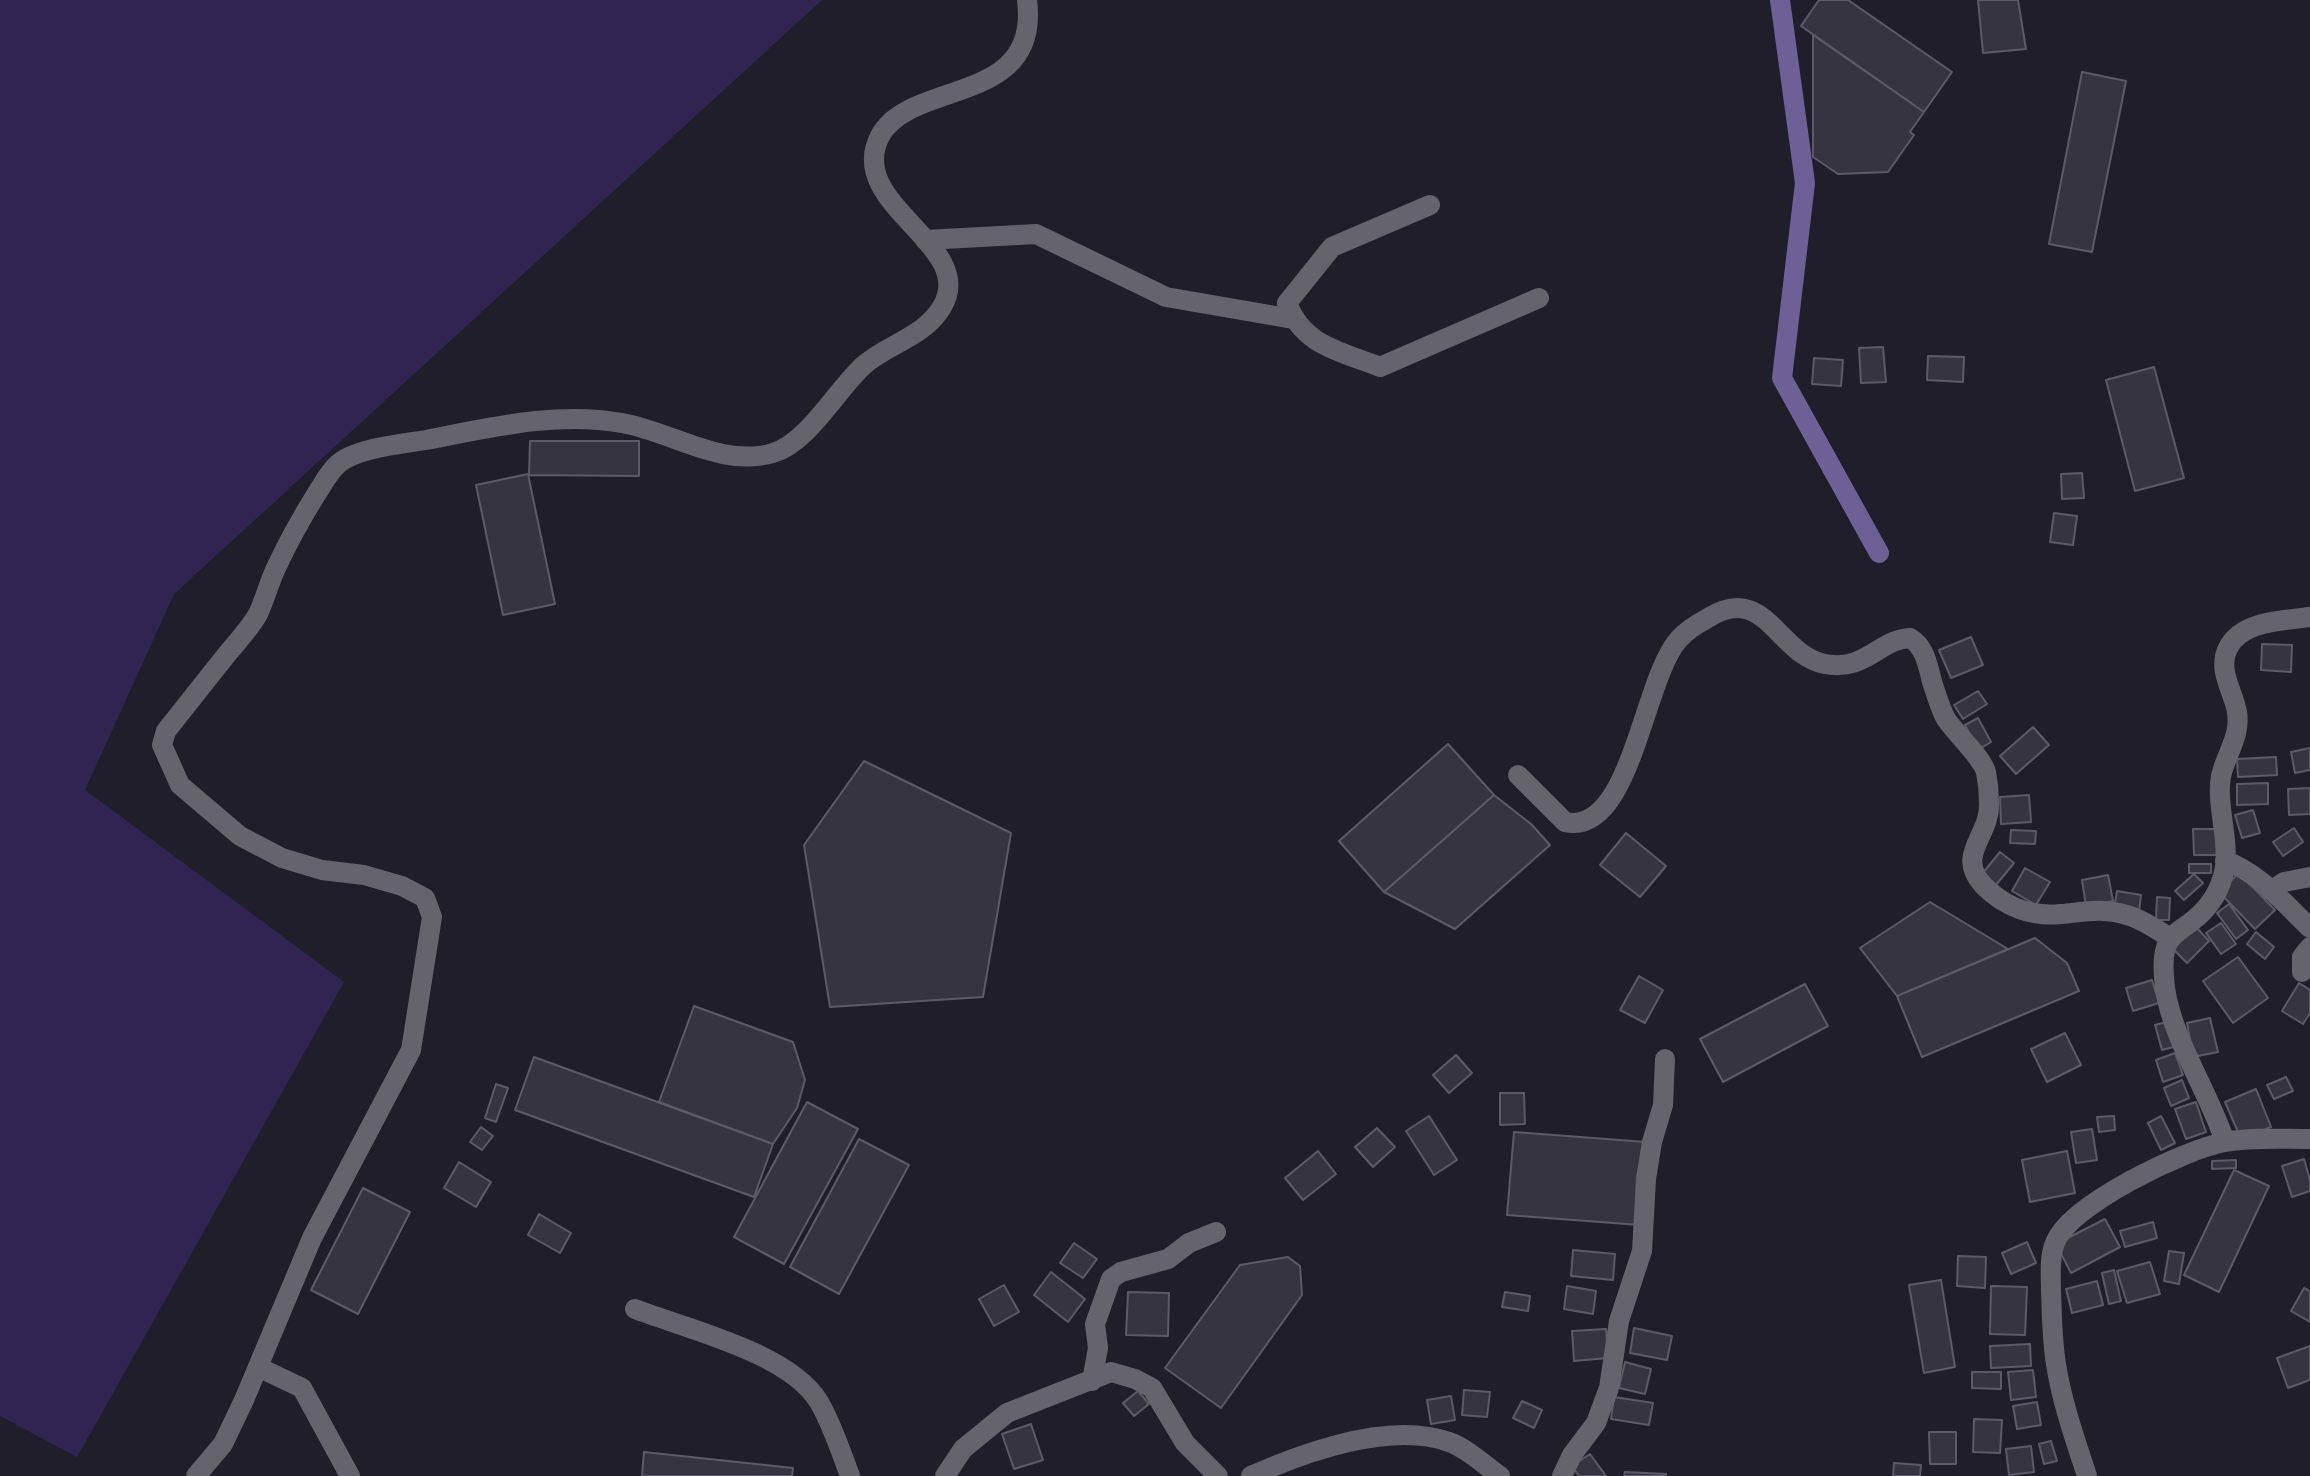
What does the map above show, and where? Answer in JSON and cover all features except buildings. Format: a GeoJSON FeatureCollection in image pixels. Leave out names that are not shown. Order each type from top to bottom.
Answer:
{"type":"FeatureCollection","features":[{"type":"Feature","properties":{"kind":"street"},"geometry":{"type":"LineString","coordinates":[[196,1476],[223,1444],[312,1238],[411,1050],[432,917],[425,898],[402,886],[364,875],[322,870],[282,858],[240,836],[180,785],[162,745],[166,731],[257,616],[275,569],[303,516],[338,464],[354,456],[387,446],[494,426],[584,419],[651,429],[729,456],[748,458],[777,452],[805,431],[863,366],[929,324],[944,304],[950,283],[944,264],[889,197],[875,175],[874,154],[881,135],[896,116],[959,92],[992,77],[1007,66],[1026,37],[1027,0]]}},
{"type":"Feature","properties":{"kind":"street"},"geometry":{"type":"LineString","coordinates":[[1430,205],[1332,247],[1287,303],[1293,319],[1312,339],[1380,367],[1539,298]]}},
{"type":"Feature","properties":{"kind":"street"},"geometry":{"type":"LineString","coordinates":[[925,240],[1036,234],[1166,297],[1293,319]]}},
{"type":"Feature","properties":{"kind":"street"},"geometry":{"type":"LineString","coordinates":[[1518,775],[1565,822],[1587,822],[1595,818],[1609,802],[1629,765],[1659,670],[1669,651],[1692,628],[1730,607],[1754,610],[1800,652],[1826,664],[1855,663],[1901,638],[1910,638],[1921,646],[1947,720],[1985,770],[1990,810],[1971,860],[1972,868],[1982,884],[2008,904],[2032,913],[2118,912],[2145,922],[2170,938]]}},
{"type":"Feature","properties":{"kind":"street"},"geometry":{"type":"LineString","coordinates":[[2225,1142],[2190,1063],[2166,993],[2164,960],[2170,938],[2206,912],[2219,889],[2225,861],[2221,777],[2238,721],[2224,672],[2227,649],[2240,633],[2255,626],[2310,617]]}},
{"type":"Feature","properties":{"kind":"street"},"geometry":{"type":"LineString","coordinates":[[2225,861],[2236,864],[2271,891],[2310,928]]}},
{"type":"Feature","properties":{"kind":"street"},"geometry":{"type":"LineString","coordinates":[[2271,891],[2284,882],[2310,877]]}},
{"type":"Feature","properties":{"kind":"street"},"geometry":{"type":"LineString","coordinates":[[2302,972],[2302,957],[2310,947]]}},
{"type":"Feature","properties":{"kind":"street"},"geometry":{"type":"LineString","coordinates":[[1562,1476],[1572,1455],[1596,1423],[1604,1403],[1612,1373],[1619,1321],[1640,1263],[1652,1142],[1665,1093],[1665,1059]]}},
{"type":"Feature","properties":{"kind":"street"},"geometry":{"type":"LineString","coordinates":[[2087,1476],[2055,1363],[2051,1272],[2054,1245],[2059,1233],[2080,1212],[2146,1171],[2207,1147],[2225,1142],[2310,1139]]}},
{"type":"Feature","properties":{"kind":"street"},"geometry":{"type":"LineString","coordinates":[[1092,1381],[1098,1348],[1095,1324],[1111,1279],[1121,1272],[1168,1259],[1189,1243],[1216,1232]]}},
{"type":"Feature","properties":{"kind":"street"},"geometry":{"type":"LineString","coordinates":[[635,1309],[742,1348],[787,1370],[819,1402],[850,1476]]}},
{"type":"Feature","properties":{"kind":"street"},"geometry":{"type":"LineString","coordinates":[[258,1367],[302,1388],[350,1476]]}},
{"type":"Feature","properties":{"kind":"street"},"geometry":{"type":"LineString","coordinates":[[945,1476],[963,1449],[1007,1413],[1111,1372],[1152,1388],[1185,1443],[1218,1476]]}},
{"type":"Feature","properties":{"kind":"street"},"geometry":{"type":"LineString","coordinates":[[1251,1476],[1320,1449],[1358,1439],[1427,1435],[1452,1443],[1500,1476]]}},
{"type":"Feature","properties":{"kind":"shaded area"},"geometry":{"type":"Polygon","coordinates":[[[0,0],[822,0],[174,594],[85,790],[344,982],[77,1457],[0,1416],[0,0]]]}},
{"type":"Feature","properties":{"kind":"waterway"},"geometry":{"type":"LineString","coordinates":[[1780,0],[1805,183],[1782,378],[1879,553]]}}]}
